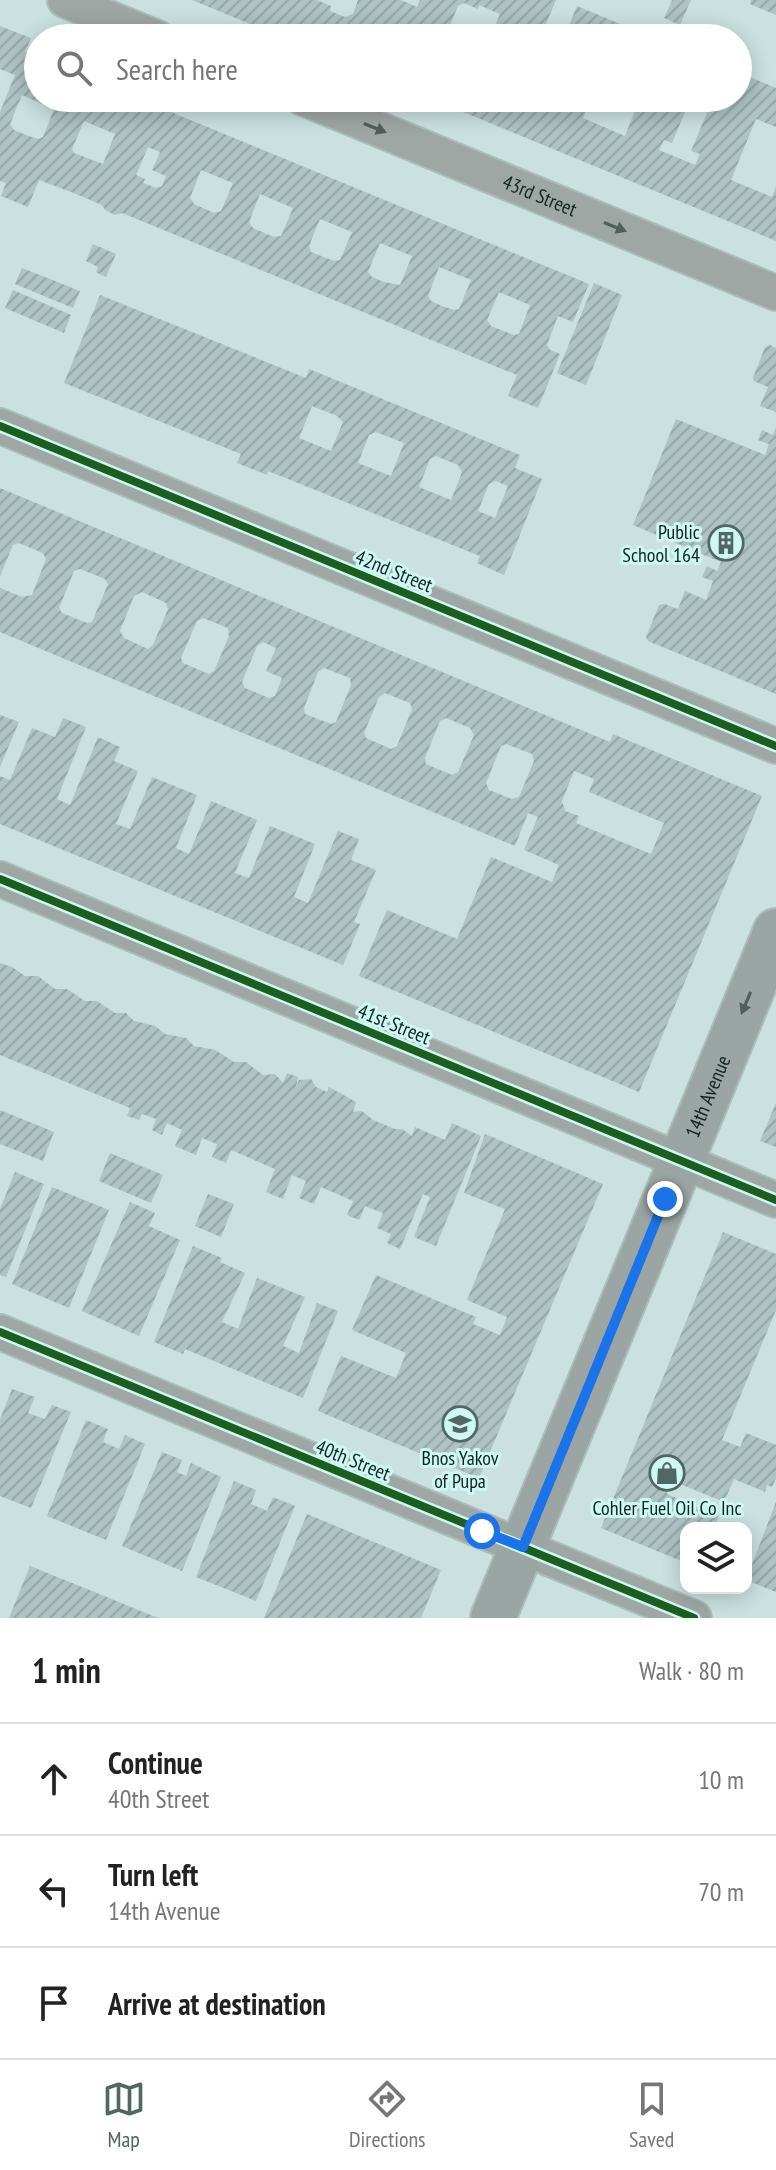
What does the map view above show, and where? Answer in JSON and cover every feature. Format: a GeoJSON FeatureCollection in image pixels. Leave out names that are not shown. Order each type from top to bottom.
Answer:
{"type":"FeatureCollection","features":[{"type":"Feature","properties":{"kind":"main road","name":"14th Avenue"},"geometry":{"type":"LineString","coordinates":[[493,1618],[776,931]]}},
{"type":"Feature","properties":{"kind":"street"},"geometry":{"type":"LineString","coordinates":[[65,0],[123,24]]}},
{"type":"Feature","properties":{"kind":"street","name":"43rd Street"},"geometry":{"type":"LineString","coordinates":[[337,112],[776,293]]}},
{"type":"Feature","properties":{"kind":"street","name":"42nd Street"},"geometry":{"type":"LineString","coordinates":[[0,426],[776,746]]}},
{"type":"Feature","properties":{"kind":"street","name":"41st Street"},"geometry":{"type":"LineString","coordinates":[[0,879],[776,1200]]}},
{"type":"Feature","properties":{"kind":"street","name":"40th Street"},"geometry":{"type":"LineString","coordinates":[[0,1332],[694,1618]]}},
{"type":"Feature","properties":{"kind":"building"},"geometry":{"type":"Polygon","coordinates":[[[192,0],[317,0],[331,6],[330,11],[345,17],[353,14],[358,0],[401,0],[417,7],[420,0],[556,0],[546,24],[496,24],[500,14],[479,5],[478,9],[464,3],[458,6],[451,24],[250,24],[192,0]]]}},
{"type":"Feature","properties":{"kind":"building"},"geometry":{"type":"Polygon","coordinates":[[[672,0],[691,0],[680,24],[664,18],[672,0]]]}},
{"type":"Feature","properties":{"kind":"building"},"geometry":{"type":"Polygon","coordinates":[[[751,0],[776,0],[776,15],[750,4],[751,0]]]}},
{"type":"Feature","properties":{"kind":"building"},"geometry":{"type":"Polygon","coordinates":[[[577,6],[620,24],[570,24],[577,6]]]}},
{"type":"Feature","properties":{"kind":"building"},"geometry":{"type":"Polygon","coordinates":[[[0,26],[24,35],[24,96],[10,124],[14,130],[38,139],[43,137],[53,112],[171,112],[589,284],[573,322],[558,316],[547,345],[550,350],[560,354],[538,408],[508,396],[517,375],[122,213],[115,215],[102,205],[71,192],[39,180],[28,207],[1,196],[6,183],[0,181],[0,112],[15,75],[0,69],[0,26]],[[84,121],[72,149],[74,153],[103,164],[115,134],[84,121]],[[148,147],[136,175],[145,179],[143,183],[156,188],[162,186],[166,176],[152,170],[160,152],[148,147]],[[201,170],[190,198],[194,204],[214,213],[221,211],[233,183],[201,170]],[[260,194],[249,222],[253,228],[274,237],[281,236],[293,208],[260,194]],[[320,219],[309,246],[311,252],[334,261],[340,260],[352,232],[320,219]],[[380,243],[368,272],[384,282],[400,285],[412,256],[380,243]],[[439,267],[428,296],[431,301],[459,309],[471,280],[439,267]],[[499,292],[487,320],[491,326],[519,334],[530,305],[499,292]]]}},
{"type":"Feature","properties":{"kind":"building"},"geometry":{"type":"Polygon","coordinates":[[[752,78],[776,88],[776,127],[756,119],[731,180],[772,197],[776,186],[776,241],[463,112],[585,112],[583,118],[625,136],[634,112],[685,112],[672,143],[664,140],[659,150],[695,165],[700,154],[691,151],[707,112],[752,112],[752,78]]]}},
{"type":"Feature","properties":{"kind":"building"},"geometry":{"type":"Polygon","coordinates":[[[93,244],[116,254],[106,277],[96,272],[98,267],[86,261],[93,244]]]}},
{"type":"Feature","properties":{"kind":"building"},"geometry":{"type":"Polygon","coordinates":[[[22,268],[80,291],[73,308],[15,284],[22,268]]]}},
{"type":"Feature","properties":{"kind":"building"},"geometry":{"type":"Polygon","coordinates":[[[594,283],[622,295],[586,385],[557,373],[594,283]]]}},
{"type":"Feature","properties":{"kind":"building"},"geometry":{"type":"Polygon","coordinates":[[[13,290],[71,315],[64,333],[5,308],[13,290]]]}},
{"type":"Feature","properties":{"kind":"building"},"geometry":{"type":"Polygon","coordinates":[[[100,295],[306,378],[309,369],[520,455],[515,468],[542,479],[504,575],[477,563],[480,556],[268,471],[267,475],[237,463],[241,454],[64,383],[100,295]],[[312,406],[299,438],[331,451],[343,422],[337,416],[312,406]],[[376,432],[369,435],[358,463],[391,476],[404,443],[376,432]],[[436,456],[430,459],[419,487],[451,500],[462,472],[458,465],[436,456]],[[496,481],[489,484],[478,511],[495,518],[508,486],[496,481]]]}},
{"type":"Feature","properties":{"kind":"building"},"geometry":{"type":"Polygon","coordinates":[[[770,345],[776,348],[776,412],[760,406],[768,387],[753,378],[765,347],[770,345]]]}},
{"type":"Feature","properties":{"kind":"building","name":"Public School 164"},"geometry":{"type":"Polygon","coordinates":[[[676,419],[765,455],[769,444],[758,440],[762,430],[773,435],[776,427],[776,694],[648,641],[646,637],[659,605],[678,609],[685,591],[706,600],[713,581],[702,577],[707,566],[717,571],[721,562],[633,525],[676,419]]]}},
{"type":"Feature","properties":{"kind":"building"},"geometry":{"type":"Polygon","coordinates":[[[0,488],[610,742],[613,734],[762,796],[639,1092],[359,976],[387,910],[457,939],[491,857],[552,882],[559,865],[524,850],[538,817],[528,813],[515,846],[0,632],[0,588],[22,597],[32,595],[46,559],[43,553],[19,543],[13,545],[0,576],[0,488]],[[80,569],[74,571],[59,608],[62,613],[92,622],[108,584],[105,579],[80,569]],[[142,592],[134,596],[120,631],[124,638],[148,649],[153,645],[168,609],[166,603],[142,592]],[[203,618],[197,621],[181,658],[183,663],[209,674],[214,671],[229,636],[228,628],[203,618]],[[263,642],[257,646],[242,682],[245,688],[269,698],[275,696],[282,678],[266,671],[276,648],[263,642]],[[324,668],[318,672],[304,708],[305,714],[331,724],[336,722],[351,685],[350,678],[324,668]],[[385,693],[379,697],[364,733],[366,738],[391,749],[397,746],[412,709],[410,703],[385,693]],[[446,718],[440,721],[425,758],[426,764],[452,775],[458,772],[474,735],[470,728],[446,718]],[[506,744],[501,746],[486,783],[489,790],[512,799],[519,797],[534,761],[532,754],[506,744]],[[574,771],[562,801],[565,811],[579,816],[576,823],[651,854],[664,823],[589,792],[594,779],[574,771]]]}},
{"type":"Feature","properties":{"kind":"building"},"geometry":{"type":"Polygon","coordinates":[[[0,715],[19,722],[0,767],[0,715]]]}},
{"type":"Feature","properties":{"kind":"building"},"geometry":{"type":"Polygon","coordinates":[[[63,718],[86,727],[57,799],[70,805],[98,737],[120,747],[114,761],[138,771],[116,824],[130,829],[152,777],[197,795],[176,848],[189,854],[211,801],[257,820],[235,873],[249,878],[270,826],[315,844],[294,897],[308,903],[338,831],[359,839],[351,860],[376,870],[354,922],[360,924],[343,965],[0,824],[0,776],[10,780],[32,728],[55,737],[63,718]]]}},
{"type":"Feature","properties":{"kind":"building"},"geometry":{"type":"Polygon","coordinates":[[[0,963],[25,976],[38,976],[55,989],[67,989],[85,1001],[97,1001],[115,1013],[126,1013],[134,1021],[155,1026],[165,1034],[186,1038],[194,1046],[215,1050],[234,1062],[246,1062],[263,1075],[275,1074],[283,1083],[287,1073],[298,1077],[296,1088],[299,1080],[311,1079],[316,1087],[327,1092],[329,1087],[356,1102],[353,1112],[362,1111],[373,1120],[402,1129],[412,1136],[415,1127],[445,1140],[452,1123],[481,1136],[436,1246],[414,1237],[430,1197],[423,1194],[400,1249],[387,1243],[391,1234],[377,1228],[383,1213],[365,1206],[359,1220],[347,1215],[353,1201],[321,1187],[314,1204],[299,1198],[306,1181],[292,1175],[283,1199],[266,1192],[275,1169],[231,1150],[226,1163],[212,1157],[217,1144],[202,1138],[196,1155],[175,1146],[182,1130],[167,1123],[162,1135],[152,1130],[156,1119],[142,1114],[139,1120],[127,1116],[130,1108],[0,1055],[0,963]]]}},
{"type":"Feature","properties":{"kind":"building"},"geometry":{"type":"Polygon","coordinates":[[[776,1103],[776,1147],[760,1141],[776,1103]]]}},
{"type":"Feature","properties":{"kind":"building"},"geometry":{"type":"Polygon","coordinates":[[[0,1110],[54,1132],[43,1161],[0,1144],[0,1110]]]}},
{"type":"Feature","properties":{"kind":"building"},"geometry":{"type":"Polygon","coordinates":[[[485,1134],[603,1184],[479,1478],[318,1411],[341,1356],[396,1378],[406,1353],[352,1330],[376,1275],[476,1317],[473,1324],[500,1335],[507,1317],[467,1300],[505,1209],[464,1193],[485,1134]]]}},
{"type":"Feature","properties":{"kind":"building"},"geometry":{"type":"Polygon","coordinates":[[[110,1153],[163,1175],[151,1203],[99,1181],[110,1153]]]}},
{"type":"Feature","properties":{"kind":"building"},"geometry":{"type":"Polygon","coordinates":[[[15,1172],[44,1184],[6,1277],[0,1275],[0,1209],[15,1172]]]}},
{"type":"Feature","properties":{"kind":"building"},"geometry":{"type":"Polygon","coordinates":[[[52,1187],[109,1210],[69,1308],[12,1284],[52,1187]]]}},
{"type":"Feature","properties":{"kind":"building"},"geometry":{"type":"Polygon","coordinates":[[[208,1194],[234,1204],[221,1237],[195,1226],[208,1194]]]}},
{"type":"Feature","properties":{"kind":"building"},"geometry":{"type":"Polygon","coordinates":[[[130,1202],[155,1213],[149,1226],[180,1240],[139,1336],[82,1311],[130,1202]]]}},
{"type":"Feature","properties":{"kind":"building"},"geometry":{"type":"Polygon","coordinates":[[[723,1232],[776,1254],[776,1310],[722,1440],[740,1447],[746,1433],[776,1445],[776,1478],[772,1487],[767,1485],[765,1492],[734,1479],[724,1502],[673,1481],[667,1486],[667,1494],[719,1516],[716,1522],[680,1522],[680,1561],[601,1528],[723,1232]]]}},
{"type":"Feature","properties":{"kind":"building"},"geometry":{"type":"Polygon","coordinates":[[[193,1246],[222,1258],[220,1262],[245,1273],[222,1322],[238,1329],[257,1278],[305,1297],[283,1346],[299,1353],[317,1303],[338,1311],[303,1398],[185,1349],[183,1354],[154,1342],[193,1246]]]}},
{"type":"Feature","properties":{"kind":"building"},"geometry":{"type":"Polygon","coordinates":[[[12,1389],[35,1397],[28,1413],[45,1419],[52,1405],[71,1412],[31,1508],[0,1496],[0,1419],[12,1389]]]}},
{"type":"Feature","properties":{"kind":"building"},"geometry":{"type":"Polygon","coordinates":[[[86,1420],[108,1429],[103,1442],[119,1449],[125,1435],[145,1444],[106,1540],[47,1516],[86,1420]]]}},
{"type":"Feature","properties":{"kind":"building"},"geometry":{"type":"Polygon","coordinates":[[[162,1452],[182,1460],[177,1472],[186,1476],[191,1463],[221,1477],[182,1571],[122,1546],[162,1452]]]}},
{"type":"Feature","properties":{"kind":"building"},"geometry":{"type":"Polygon","coordinates":[[[234,1481],[256,1490],[251,1504],[267,1511],[273,1497],[295,1506],[256,1601],[196,1577],[234,1481]]]}},
{"type":"Feature","properties":{"kind":"building"},"geometry":{"type":"Polygon","coordinates":[[[776,1502],[776,1592],[752,1582],[752,1564],[776,1502]]]}},
{"type":"Feature","properties":{"kind":"building"},"geometry":{"type":"Polygon","coordinates":[[[307,1514],[441,1570],[421,1618],[264,1618],[307,1514]]]}},
{"type":"Feature","properties":{"kind":"building"},"geometry":{"type":"Polygon","coordinates":[[[30,1566],[87,1589],[158,1618],[9,1618],[30,1566]]]}},
{"type":"Feature","properties":{"kind":"cycle path"},"geometry":{"type":"LineString","coordinates":[[0,426],[776,746]]}},
{"type":"Feature","properties":{"kind":"cycle path"},"geometry":{"type":"LineString","coordinates":[[0,879],[776,1200]]}},
{"type":"Feature","properties":{"kind":"cycle path"},"geometry":{"type":"LineString","coordinates":[[0,1332],[694,1618]]}},
{"type":"Feature","properties":{"kind":"place","name":"Public School 164"},"geometry":{"type":"Point","coordinates":[726,543]}},
{"type":"Feature","properties":{"kind":"place","name":"Bnos Yakov of Pupa"},"geometry":{"type":"Point","coordinates":[460,1424]}},
{"type":"Feature","properties":{"kind":"place","name":"Cohler Fuel Oil Co Inc"},"geometry":{"type":"Point","coordinates":[667,1473]}},
{"type":"Feature","properties":{"kind":"route"},"geometry":{"type":"LineString","coordinates":[[482,1531],[523,1547],[665,1199]]}}]}
